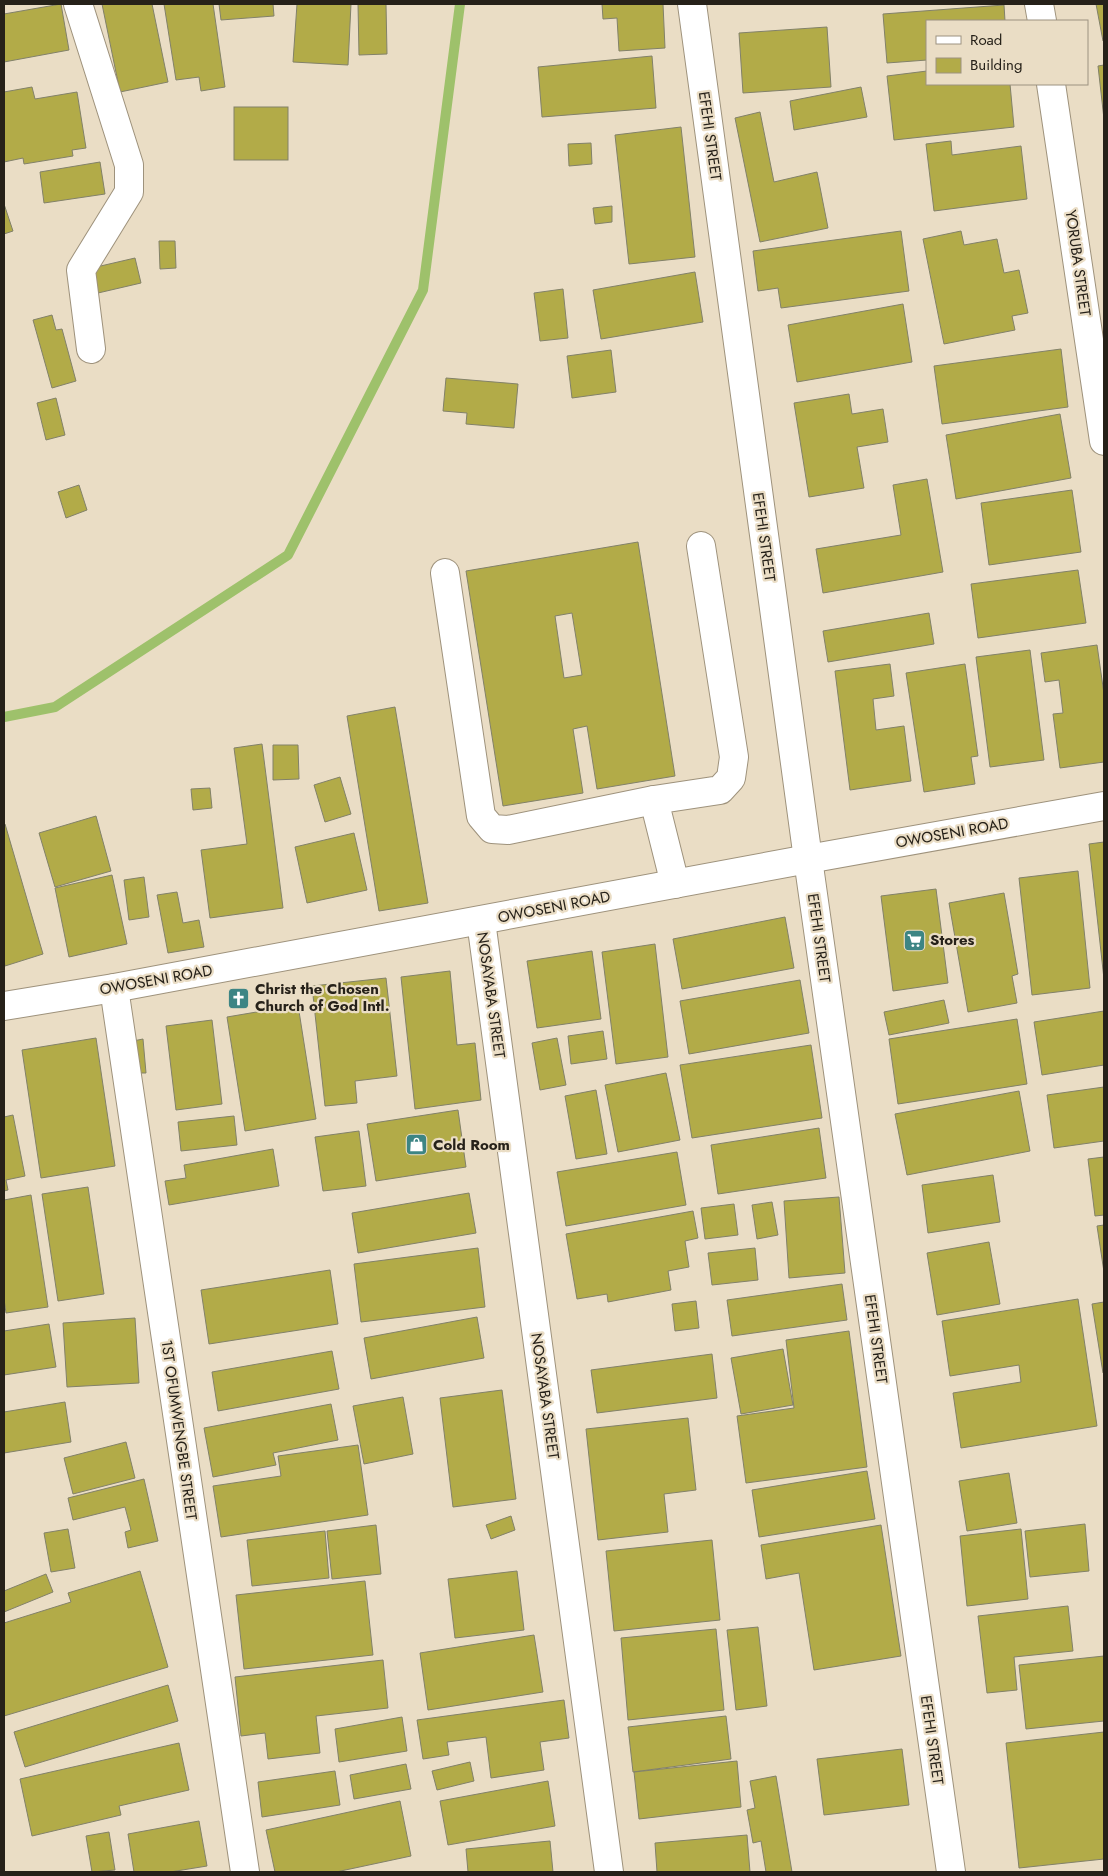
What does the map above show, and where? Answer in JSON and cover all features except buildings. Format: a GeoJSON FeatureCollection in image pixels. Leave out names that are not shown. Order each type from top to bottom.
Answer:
{"type":"FeatureCollection","features":[{"type":"Feature","properties":{"kind":"street"},"geometry":{"type":"LineString","coordinates":[[78,4],[129,165],[128,192],[81,270],[91,349]]}},
{"type":"Feature","properties":{"kind":"street","name":"EFEHI STREET"},"geometry":{"type":"LineString","coordinates":[[692,4],[808,859],[951,1872]]}},
{"type":"Feature","properties":{"kind":"street"},"geometry":{"type":"LineString","coordinates":[[1039,4],[1042,20]]}},
{"type":"Feature","properties":{"kind":"street","name":"YORUBA STREET"},"geometry":{"type":"LineString","coordinates":[[1051,85],[1104,441]]}},
{"type":"Feature","properties":{"kind":"street"},"geometry":{"type":"LineString","coordinates":[[445,573],[481,816],[492,829],[508,830],[654,800],[720,790],[731,778],[734,757],[701,546]]}},
{"type":"Feature","properties":{"kind":"street"},"geometry":{"type":"LineString","coordinates":[[654,800],[675,884]]}},
{"type":"Feature","properties":{"kind":"street","name":"OWOSENI ROAD"},"geometry":{"type":"LineString","coordinates":[[4,1006],[114,988],[1104,806]]}},
{"type":"Feature","properties":{"kind":"street","name":"NOSAYABA STREET"},"geometry":{"type":"LineString","coordinates":[[481,921],[609,1872]]}},
{"type":"Feature","properties":{"kind":"street","name":"1ST OFUMWENGBE STREET"},"geometry":{"type":"LineString","coordinates":[[114,988],[245,1872]]}},
{"type":"Feature","properties":{"kind":"waterway"},"geometry":{"type":"LineString","coordinates":[[4,717],[55,707],[288,555],[423,290],[460,4]]}},
{"type":"Feature","properties":{"kind":"place","name":"Stores"},"geometry":{"type":"Point","coordinates":[914,940]}},
{"type":"Feature","properties":{"kind":"place","name":"Christ the Chosen Church of God Intl."},"geometry":{"type":"Point","coordinates":[239,998]}},
{"type":"Feature","properties":{"kind":"place","name":"Cold Room"},"geometry":{"type":"Point","coordinates":[417,1145]}}]}
